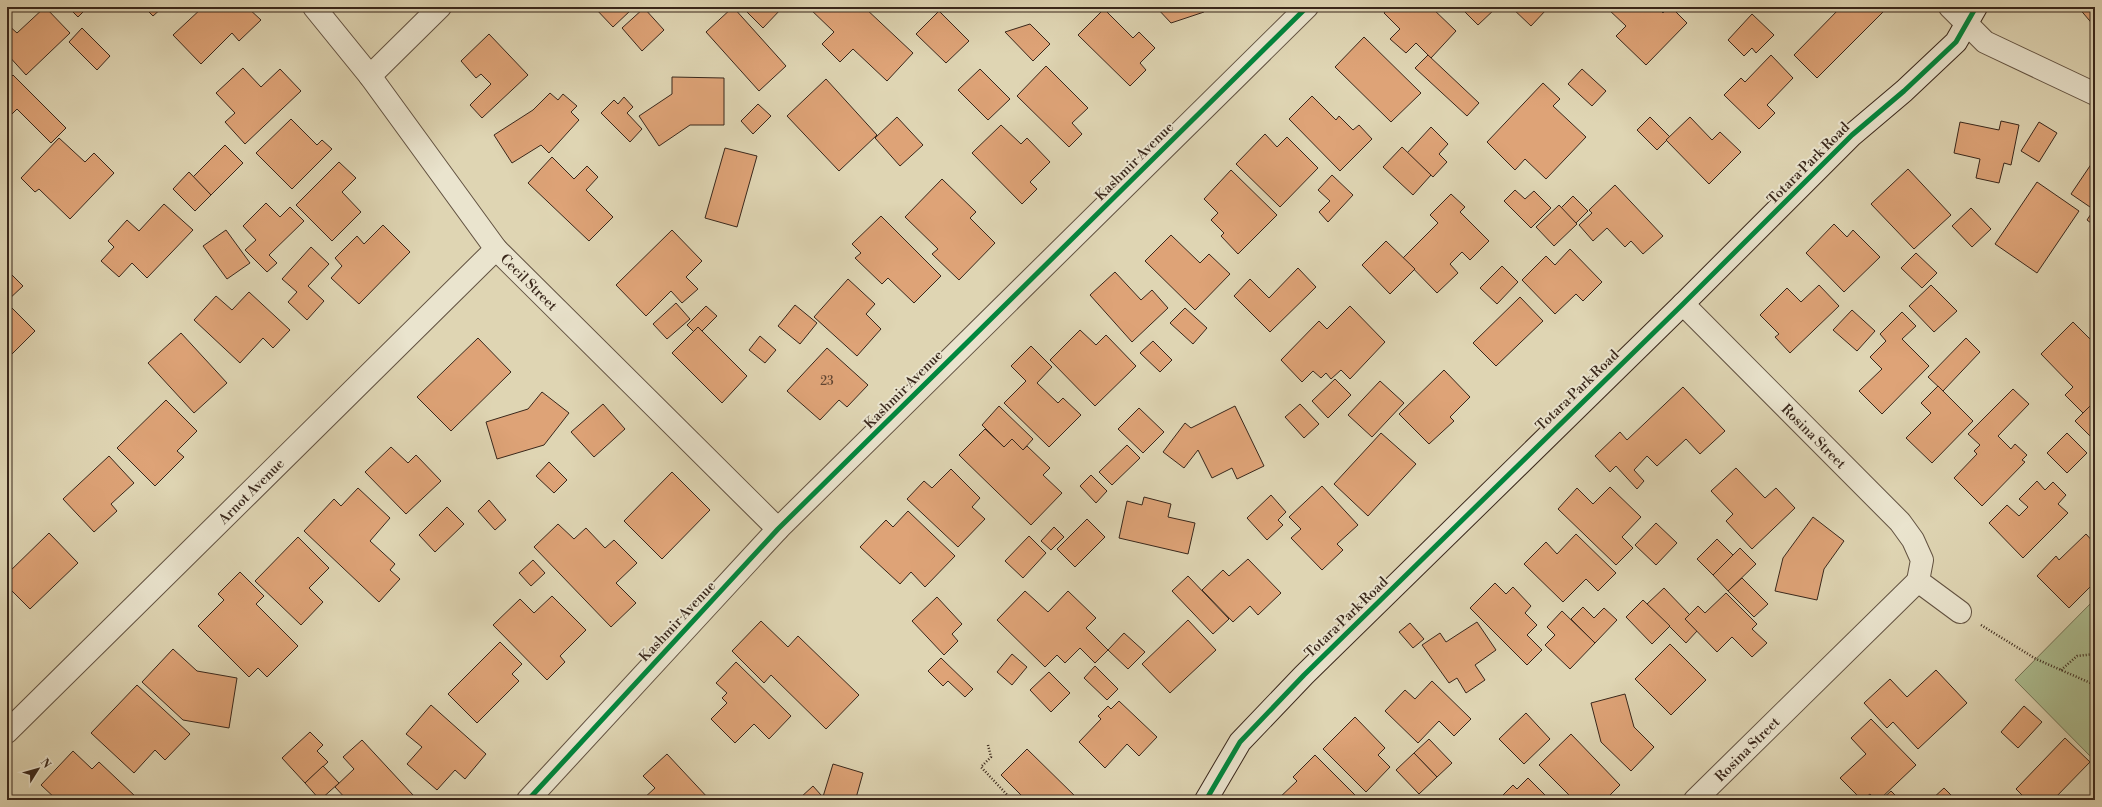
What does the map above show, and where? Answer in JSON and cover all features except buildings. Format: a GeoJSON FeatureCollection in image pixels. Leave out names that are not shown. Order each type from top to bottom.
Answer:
{"type":"FeatureCollection","features":[{"type":"Feature","properties":{"kind":"street","name":"Cecil Street"},"geometry":{"type":"LineString","coordinates":[[314,7],[370,76],[496,249],[778,529]]}},
{"type":"Feature","properties":{"kind":"street"},"geometry":{"type":"LineString","coordinates":[[370,76],[440,7]]}},
{"type":"Feature","properties":{"kind":"street","name":"Kashmir Avenue"},"geometry":{"type":"LineString","coordinates":[[528,800],[778,529],[1307,7]]}},
{"type":"Feature","properties":{"kind":"street"},"geometry":{"type":"LineString","coordinates":[[1950,7],[1971,15],[1985,42],[2095,94]]}},
{"type":"Feature","properties":{"kind":"street","name":"Totara Park Road"},"geometry":{"type":"LineString","coordinates":[[1206,800],[1240,742],[1304,675],[1683,304],[1852,135],[1909,87],[1956,42],[1971,15]]}},
{"type":"Feature","properties":{"kind":"street","name":"Arnot Avenue"},"geometry":{"type":"LineString","coordinates":[[7,732],[496,249]]}},
{"type":"Feature","properties":{"kind":"street","name":"Rosina Street"},"geometry":{"type":"LineString","coordinates":[[1683,304],[1900,522],[1913,540],[1922,560],[1918,581],[1695,800]]}},
{"type":"Feature","properties":{"kind":"street"},"geometry":{"type":"LineString","coordinates":[[1918,581],[1960,612]]}},
{"type":"Feature","properties":{"kind":"path"},"geometry":{"type":"LineString","coordinates":[[1960,612],[2036,659],[2095,685]]}},
{"type":"Feature","properties":{"kind":"path"},"geometry":{"type":"LineString","coordinates":[[2062,670],[2077,656],[2095,654]]}},
{"type":"Feature","properties":{"kind":"path"},"geometry":{"type":"LineString","coordinates":[[988,745],[991,757],[981,767],[1012,800]]}},
{"type":"Feature","properties":{"kind":"green space"},"geometry":{"type":"Polygon","coordinates":[[[2095,599],[2095,761],[2015,680],[2095,599]]]}},
{"type":"Feature","properties":{"kind":"cycle path"},"geometry":{"type":"LineString","coordinates":[[528,800],[778,529],[1307,7]]}},
{"type":"Feature","properties":{"kind":"cycle path"},"geometry":{"type":"LineString","coordinates":[[1206,800],[1240,742],[1304,675],[1683,304],[1852,135],[1904,91],[1956,42],[1976,7]]}}]}
